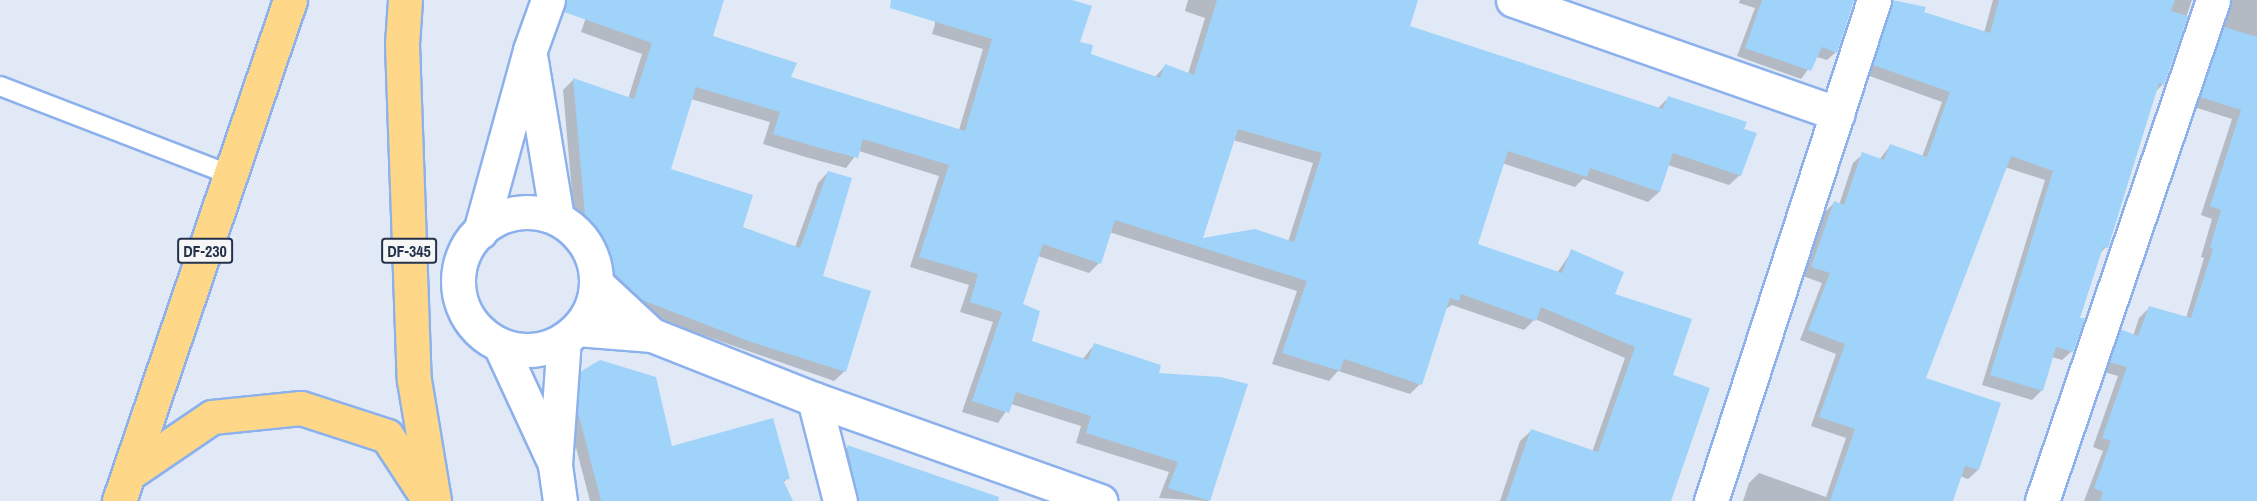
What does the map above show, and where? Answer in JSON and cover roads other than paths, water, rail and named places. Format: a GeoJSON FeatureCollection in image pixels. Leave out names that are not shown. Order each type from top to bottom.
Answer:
{"type":"FeatureCollection","features":[{"type":"Feature","properties":{"kind":"main road","name":"DF-230"},"geometry":{"type":"LineString","coordinates":[[125,486],[290,0]]}},
{"type":"Feature","properties":{"kind":"main road","name":"DF-345"},"geometry":{"type":"LineString","coordinates":[[405,0],[402,44],[414,380],[432,501]]}},
{"type":"Feature","properties":{"kind":"main road"},"geometry":{"type":"LineString","coordinates":[[125,486],[212,417],[301,408],[387,436],[432,501]]}},
{"type":"Feature","properties":{"kind":"street"},"geometry":{"type":"LineString","coordinates":[[548,0],[530,50],[480,232],[462,260],[460,294],[473,324],[500,345],[555,464]]}},
{"type":"Feature","properties":{"kind":"street"},"geometry":{"type":"LineString","coordinates":[[1513,0],[1838,114]]}},
{"type":"Feature","properties":{"kind":"street"},"geometry":{"type":"LineString","coordinates":[[1711,501],[1874,0]]}},
{"type":"Feature","properties":{"kind":"street"},"geometry":{"type":"LineString","coordinates":[[2042,501],[2213,0]]}},
{"type":"Feature","properties":{"kind":"street"},"geometry":{"type":"LineString","coordinates":[[530,50],[557,218]]}},
{"type":"Feature","properties":{"kind":"street"},"geometry":{"type":"LineString","coordinates":[[480,232],[508,214],[541,213],[557,218],[574,229],[586,245],[594,264],[596,283],[593,300],[571,334],[555,464],[560,501]]}},
{"type":"Feature","properties":{"kind":"street"},"geometry":{"type":"LineString","coordinates":[[596,283],[652,335]]}},
{"type":"Feature","properties":{"kind":"street"},"geometry":{"type":"LineString","coordinates":[[500,345],[533,350],[571,334],[652,335],[814,399],[1100,501]]}},
{"type":"Feature","properties":{"kind":"street"},"geometry":{"type":"LineString","coordinates":[[814,399],[840,501]]}},
{"type":"Feature","properties":{"kind":"lane"},"geometry":{"type":"LineString","coordinates":[[0,86],[231,175]]}}]}
